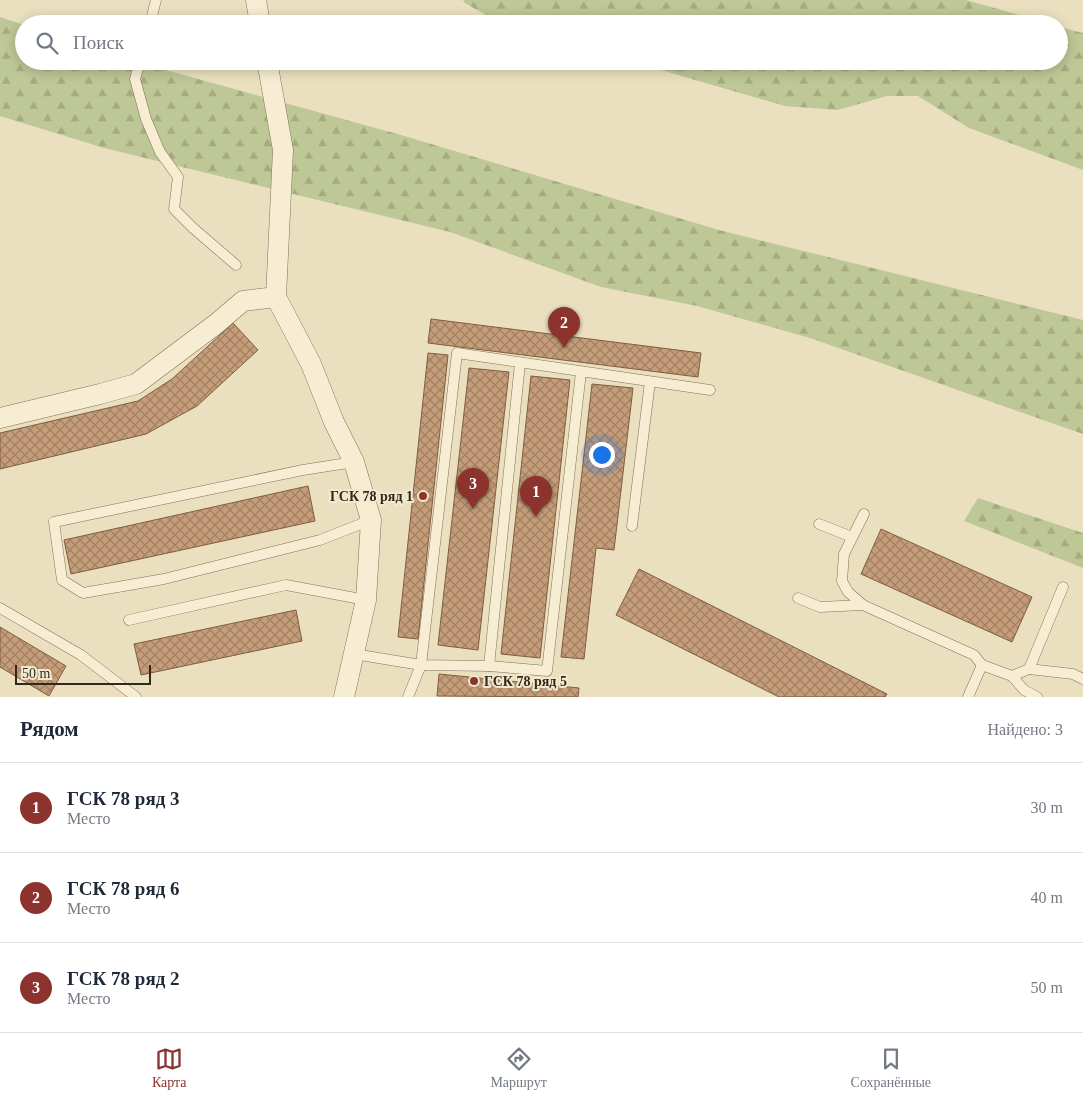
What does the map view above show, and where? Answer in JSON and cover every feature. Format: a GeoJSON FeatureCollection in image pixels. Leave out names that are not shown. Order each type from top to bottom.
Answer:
{"type":"FeatureCollection","features":[{"type":"Feature","properties":{"kind":"street"},"geometry":{"type":"LineString","coordinates":[[256,0],[258,15]]}},
{"type":"Feature","properties":{"kind":"street"},"geometry":{"type":"LineString","coordinates":[[269,70],[283,150],[276,297],[311,364],[334,422],[354,462],[371,520],[366,600],[344,697]]}},
{"type":"Feature","properties":{"kind":"street"},"geometry":{"type":"LineString","coordinates":[[0,418],[136,384],[243,302],[276,297]]}},
{"type":"Feature","properties":{"kind":"lane"},"geometry":{"type":"LineString","coordinates":[[152,15],[156,0]]}},
{"type":"Feature","properties":{"kind":"lane"},"geometry":{"type":"LineString","coordinates":[[138,70],[136,79],[146,119],[160,152],[178,177],[174,209],[236,265]]}},
{"type":"Feature","properties":{"kind":"lane"},"geometry":{"type":"LineString","coordinates":[[408,697],[421,665],[457,354],[710,390]]}},
{"type":"Feature","properties":{"kind":"lane"},"geometry":{"type":"LineString","coordinates":[[489,666],[520,363]]}},
{"type":"Feature","properties":{"kind":"lane"},"geometry":{"type":"LineString","coordinates":[[354,654],[421,665],[489,666],[547,671],[581,372]]}},
{"type":"Feature","properties":{"kind":"lane"},"geometry":{"type":"LineString","coordinates":[[632,526],[650,382]]}},
{"type":"Feature","properties":{"kind":"lane"},"geometry":{"type":"LineString","coordinates":[[354,462],[303,470],[54,522],[62,580],[83,593],[164,579],[320,540],[371,520]]}},
{"type":"Feature","properties":{"kind":"lane"},"geometry":{"type":"LineString","coordinates":[[864,514],[844,554],[842,581],[848,592],[863,605],[974,655],[982,665],[1012,676],[1024,690],[1037,697]]}},
{"type":"Feature","properties":{"kind":"lane"},"geometry":{"type":"LineString","coordinates":[[819,524],[852,537]]}},
{"type":"Feature","properties":{"kind":"lane"},"geometry":{"type":"LineString","coordinates":[[128,620],[286,585],[366,600]]}},
{"type":"Feature","properties":{"kind":"lane"},"geometry":{"type":"LineString","coordinates":[[1028,669],[1063,587]]}},
{"type":"Feature","properties":{"kind":"lane"},"geometry":{"type":"LineString","coordinates":[[798,598],[820,607],[863,605]]}},
{"type":"Feature","properties":{"kind":"lane"},"geometry":{"type":"LineString","coordinates":[[0,608],[81,655],[136,697]]}},
{"type":"Feature","properties":{"kind":"lane"},"geometry":{"type":"LineString","coordinates":[[968,697],[982,665]]}},
{"type":"Feature","properties":{"kind":"lane"},"geometry":{"type":"LineString","coordinates":[[1012,676],[1028,669],[1073,674],[1083,678]]}},
{"type":"Feature","properties":{"kind":"green space"},"geometry":{"type":"Polygon","coordinates":[[[463,0],[966,0],[1018,15],[486,15],[463,0]]]}},
{"type":"Feature","properties":{"kind":"green space"},"geometry":{"type":"Polygon","coordinates":[[[0,17],[15,22],[15,70],[166,70],[401,135],[719,230],[1083,320],[1083,434],[810,338],[697,306],[601,287],[450,232],[104,148],[0,116],[0,17]]]}},
{"type":"Feature","properties":{"kind":"green space"},"geometry":{"type":"Polygon","coordinates":[[[1068,29],[1083,33],[1083,170],[969,128],[918,96],[887,96],[838,110],[785,106],[661,70],[1068,70],[1068,29]]]}},
{"type":"Feature","properties":{"kind":"green space"},"geometry":{"type":"Polygon","coordinates":[[[978,498],[1083,533],[1083,568],[964,521],[978,498]]]}},
{"type":"Feature","properties":{"kind":"building"},"geometry":{"type":"Polygon","coordinates":[[[431,319],[701,353],[698,377],[428,343],[431,319]]]}},
{"type":"Feature","properties":{"kind":"building"},"geometry":{"type":"Polygon","coordinates":[[[233,323],[258,350],[197,406],[146,434],[0,469],[0,433],[138,401],[172,379],[233,323]]]}},
{"type":"Feature","properties":{"kind":"building","name":"ГСК 78 ряд 1"},"geometry":{"type":"Polygon","coordinates":[[[428,353],[448,355],[418,639],[398,637],[428,353]]]}},
{"type":"Feature","properties":{"kind":"building"},"geometry":{"type":"Polygon","coordinates":[[[469,368],[509,372],[478,650],[438,645],[469,368]]]}},
{"type":"Feature","properties":{"kind":"building"},"geometry":{"type":"Polygon","coordinates":[[[531,376],[570,380],[540,658],[501,654],[531,376]]]}},
{"type":"Feature","properties":{"kind":"building"},"geometry":{"type":"Polygon","coordinates":[[[592,384],[633,388],[614,550],[596,548],[584,659],[561,657],[592,384]]]}},
{"type":"Feature","properties":{"kind":"building"},"geometry":{"type":"Polygon","coordinates":[[[308,486],[315,521],[71,574],[64,540],[308,486]]]}},
{"type":"Feature","properties":{"kind":"building"},"geometry":{"type":"Polygon","coordinates":[[[881,529],[1032,597],[1012,642],[861,574],[881,529]]]}},
{"type":"Feature","properties":{"kind":"building"},"geometry":{"type":"Polygon","coordinates":[[[639,569],[887,694],[885,697],[779,697],[616,615],[639,569]]]}},
{"type":"Feature","properties":{"kind":"building"},"geometry":{"type":"Polygon","coordinates":[[[296,610],[302,641],[141,675],[134,644],[296,610]]]}},
{"type":"Feature","properties":{"kind":"building"},"geometry":{"type":"Polygon","coordinates":[[[0,627],[66,666],[49,696],[0,667],[0,627]]]}},
{"type":"Feature","properties":{"kind":"building","name":"ГСК 78 ряд 5"},"geometry":{"type":"Polygon","coordinates":[[[439,674],[579,688],[578,697],[437,696],[439,674]]]}},
{"type":"Feature","properties":{"kind":"place","name":"ГСК 78 ряд 6"},"geometry":{"type":"Point","coordinates":[564,348]}},
{"type":"Feature","properties":{"kind":"place","name":"ГСК 78 ряд 1"},"geometry":{"type":"Point","coordinates":[423,496]}},
{"type":"Feature","properties":{"kind":"place","name":"ГСК 78 ряд 2"},"geometry":{"type":"Point","coordinates":[473,509]}},
{"type":"Feature","properties":{"kind":"place","name":"ГСК 78 ряд 3"},"geometry":{"type":"Point","coordinates":[536,517]}},
{"type":"Feature","properties":{"kind":"place","name":"ГСК 78 ряд 5"},"geometry":{"type":"Point","coordinates":[474,681]}}]}
